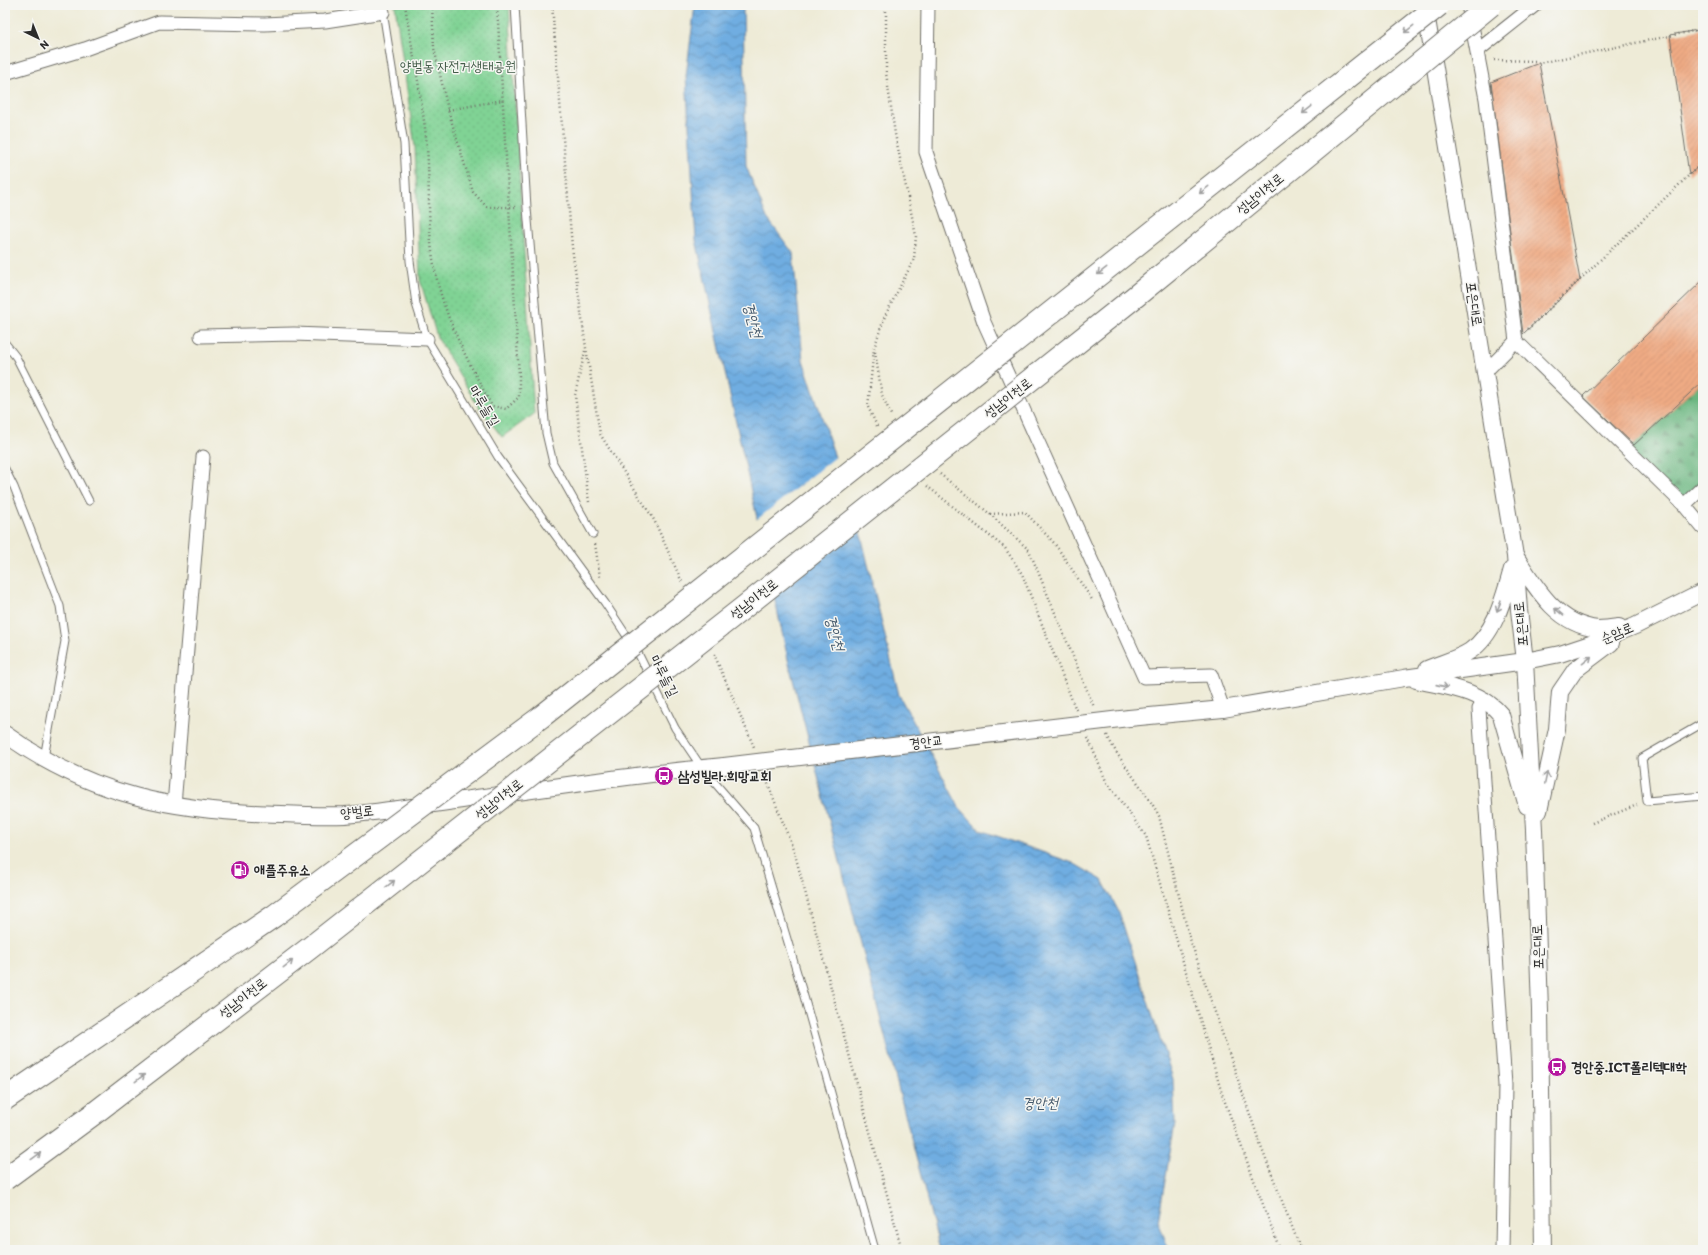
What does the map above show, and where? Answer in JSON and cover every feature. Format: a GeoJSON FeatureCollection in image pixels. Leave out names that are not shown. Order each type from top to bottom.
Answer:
{"type":"FeatureCollection","features":[{"type":"Feature","properties":{"kind":"highway"},"geometry":{"type":"LineString","coordinates":[[5,1099],[274,916],[541,717],[1439,5]]}},
{"type":"Feature","properties":{"kind":"highway","name":"성남이천로"},"geometry":{"type":"LineString","coordinates":[[5,1179],[92,1115],[305,951],[737,613],[1123,306],[1491,5]]}},
{"type":"Feature","properties":{"kind":"street"},"geometry":{"type":"LineString","coordinates":[[928,5],[926,152],[984,322],[1144,677],[1211,675],[1222,709]]}},
{"type":"Feature","properties":{"kind":"street","name":"포은대로"},"geometry":{"type":"LineString","coordinates":[[1425,5],[1515,556],[1525,662],[1534,830],[1540,1010],[1543,1250]]}},
{"type":"Feature","properties":{"kind":"street"},"geometry":{"type":"LineString","coordinates":[[1468,5],[1486,99],[1516,341],[1684,505],[1703,528]]}},
{"type":"Feature","properties":{"kind":"street"},"geometry":{"type":"LineString","coordinates":[[1477,51],[1535,5]]}},
{"type":"Feature","properties":{"kind":"street"},"geometry":{"type":"LineString","coordinates":[[5,73],[85,49],[159,22],[264,24],[325,21],[383,9]]}},
{"type":"Feature","properties":{"kind":"street"},"geometry":{"type":"LineString","coordinates":[[201,336],[294,334],[428,339]]}},
{"type":"Feature","properties":{"kind":"street"},"geometry":{"type":"LineString","coordinates":[[1485,372],[1516,341]]}},
{"type":"Feature","properties":{"kind":"street"},"geometry":{"type":"LineString","coordinates":[[174,805],[202,457]]}},
{"type":"Feature","properties":{"kind":"street"},"geometry":{"type":"LineString","coordinates":[[1684,505],[1703,487]]}},
{"type":"Feature","properties":{"kind":"street"},"geometry":{"type":"LineString","coordinates":[[1515,556],[1550,605],[1571,622],[1598,629],[1635,626]]}},
{"type":"Feature","properties":{"kind":"street"},"geometry":{"type":"LineString","coordinates":[[1404,678],[1470,652],[1480,643],[1488,633],[1496,616],[1506,591],[1515,556]]}},
{"type":"Feature","properties":{"kind":"street","name":"순암로"},"geometry":{"type":"LineString","coordinates":[[1404,678],[1525,662],[1567,652],[1635,626],[1703,592]]}},
{"type":"Feature","properties":{"kind":"street"},"geometry":{"type":"LineString","coordinates":[[1534,830],[1557,729],[1560,692],[1575,670],[1635,626]]}},
{"type":"Feature","properties":{"kind":"street"},"geometry":{"type":"LineString","coordinates":[[1404,678],[1475,694],[1485,699],[1500,714],[1534,830]]}},
{"type":"Feature","properties":{"kind":"street","name":"경안교"},"geometry":{"type":"LineString","coordinates":[[724,766],[1129,718],[1222,709],[1404,678]]}},
{"type":"Feature","properties":{"kind":"street"},"geometry":{"type":"LineString","coordinates":[[1485,699],[1479,709],[1505,1085],[1502,1250]]}},
{"type":"Feature","properties":{"kind":"street","name":"양벌로"},"geometry":{"type":"LineString","coordinates":[[5,734],[44,758],[83,779],[114,791],[144,800],[174,805],[255,814],[345,815],[724,766]]}},
{"type":"Feature","properties":{"kind":"lane"},"geometry":{"type":"LineString","coordinates":[[515,5],[527,208],[546,433],[553,463],[593,534]]}},
{"type":"Feature","properties":{"kind":"lane","name":"마루들길"},"geometry":{"type":"LineString","coordinates":[[383,9],[404,144],[410,261],[416,304],[428,339],[498,457],[605,603],[638,653],[675,728],[702,768],[754,828],[803,993],[875,1250]]}},
{"type":"Feature","properties":{"kind":"lane"},"geometry":{"type":"LineString","coordinates":[[5,343],[16,357],[89,501]]}},
{"type":"Feature","properties":{"kind":"lane"},"geometry":{"type":"LineString","coordinates":[[5,469],[14,487],[60,606],[65,640],[44,758]]}},
{"type":"Feature","properties":{"kind":"lane"},"geometry":{"type":"LineString","coordinates":[[1703,723],[1642,758],[1647,801],[1703,796]]}},
{"type":"Feature","properties":{"kind":"path"},"geometry":{"type":"LineString","coordinates":[[405,5],[426,137],[430,230],[435,270],[447,313],[474,372],[492,406],[506,409],[518,397],[519,376],[497,5]]}},
{"type":"Feature","properties":{"kind":"path"},"geometry":{"type":"LineString","coordinates":[[432,5],[434,48],[448,110],[473,192],[487,207],[527,208]]}},
{"type":"Feature","properties":{"kind":"path"},"geometry":{"type":"LineString","coordinates":[[881,433],[868,408],[874,348],[885,316],[914,259],[916,236],[895,134],[886,72],[886,5]]}},
{"type":"Feature","properties":{"kind":"path"},"geometry":{"type":"LineString","coordinates":[[1477,51],[1496,62],[1535,61],[1539,63],[1703,29]]}},
{"type":"Feature","properties":{"kind":"path"},"geometry":{"type":"LineString","coordinates":[[448,110],[503,100]]}},
{"type":"Feature","properties":{"kind":"path"},"geometry":{"type":"LineString","coordinates":[[1516,341],[1703,162]]}},
{"type":"Feature","properties":{"kind":"path"},"geometry":{"type":"LineString","coordinates":[[586,348],[575,395],[589,503]]}},
{"type":"Feature","properties":{"kind":"path"},"geometry":{"type":"LineString","coordinates":[[874,348],[882,395],[894,421]]}},
{"type":"Feature","properties":{"kind":"path"},"geometry":{"type":"LineString","coordinates":[[936,471],[990,514],[1028,550],[1096,712]]}},
{"type":"Feature","properties":{"kind":"path"},"geometry":{"type":"LineString","coordinates":[[923,482],[1005,548],[1022,574],[1079,717]]}},
{"type":"Feature","properties":{"kind":"path"},"geometry":{"type":"LineString","coordinates":[[990,514],[1025,512],[1054,544],[1097,607]]}},
{"type":"Feature","properties":{"kind":"path"},"geometry":{"type":"LineString","coordinates":[[593,534],[605,603]]}},
{"type":"Feature","properties":{"kind":"path"},"geometry":{"type":"LineString","coordinates":[[1085,731],[1106,781],[1146,836],[1222,1094],[1280,1250]]}},
{"type":"Feature","properties":{"kind":"path"},"geometry":{"type":"LineString","coordinates":[[1106,733],[1116,754],[1150,799],[1159,816],[1190,936],[1260,1144],[1301,1250]]}},
{"type":"Feature","properties":{"kind":"path"},"geometry":{"type":"LineString","coordinates":[[1592,823],[1647,801]]}},
{"type":"Feature","properties":{"kind":"green space","name":"양벌동 자전거생태공원"},"geometry":{"type":"Polygon","coordinates":[[[395,5],[509,5],[534,414],[502,437],[478,406],[437,337],[420,280],[415,147],[395,5]]]}},
{"type":"Feature","properties":{"kind":"green space"},"geometry":{"type":"Polygon","coordinates":[[[1703,381],[1703,487],[1684,505],[1628,450],[1703,381]]]}},
{"type":"Feature","properties":{"kind":"water","name":"경안천"},"geometry":{"type":"Polygon","coordinates":[[[695,5],[743,5],[746,166],[767,218],[793,253],[803,360],[862,539],[899,695],[959,807],[980,830],[1073,863],[1102,880],[1119,912],[1173,1079],[1175,1124],[1158,1221],[1169,1250],[940,1250],[789,664],[696,240],[686,76],[695,5]]]}},
{"type":"Feature","properties":{"kind":"pier"},"geometry":{"type":"Polygon","coordinates":[[[837,456],[861,527],[772,597],[755,521],[837,456]]]}},
{"type":"Feature","properties":{"kind":"building"},"geometry":{"type":"Polygon","coordinates":[[[1703,29],[1703,162],[1689,175],[1670,35],[1703,29]]]}},
{"type":"Feature","properties":{"kind":"building"},"geometry":{"type":"Polygon","coordinates":[[[1539,63],[1580,280],[1523,334],[1491,82],[1539,63]]]}},
{"type":"Feature","properties":{"kind":"building"},"geometry":{"type":"Polygon","coordinates":[[[1703,280],[1703,381],[1634,445],[1583,396],[1703,280]]]}},
{"type":"Feature","properties":{"kind":"place","name":"삼성빌라.희망교회"},"geometry":{"type":"Point","coordinates":[664,776]}},
{"type":"Feature","properties":{"kind":"place","name":"애플주유소"},"geometry":{"type":"Point","coordinates":[240,870]}},
{"type":"Feature","properties":{"kind":"place","name":"경안중.ICT폴리텍대학"},"geometry":{"type":"Point","coordinates":[1557,1067]}}]}
